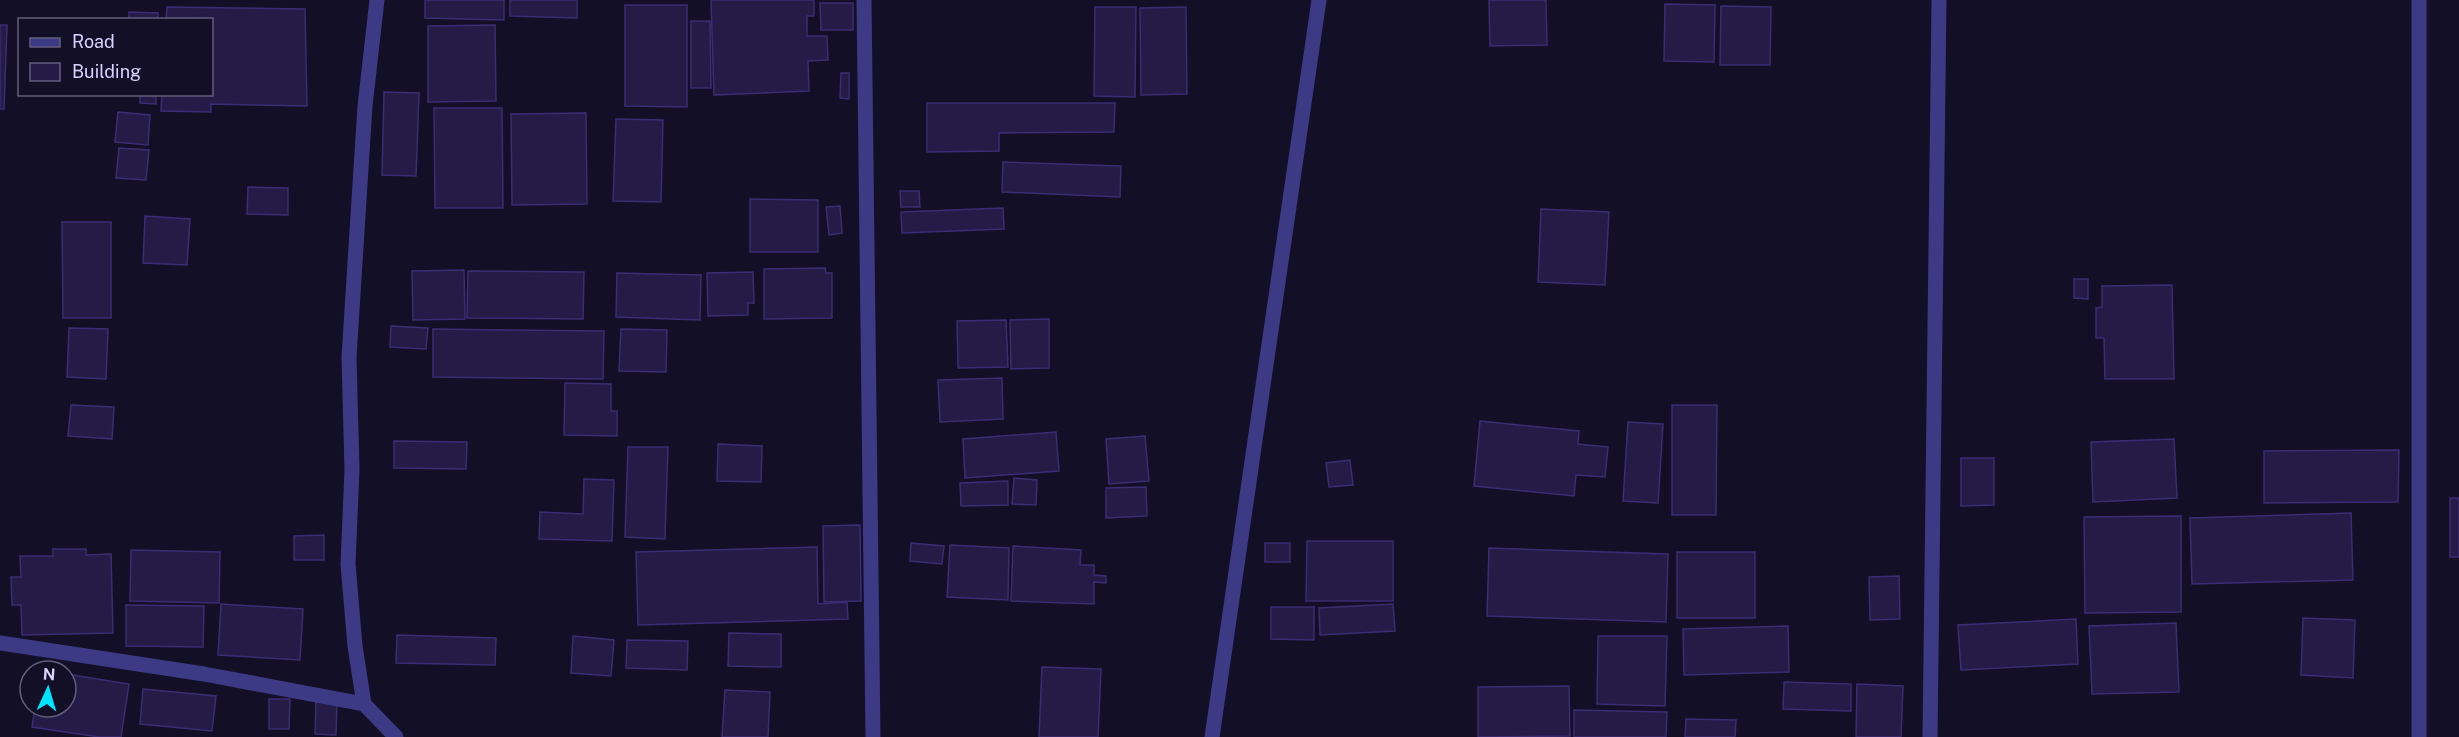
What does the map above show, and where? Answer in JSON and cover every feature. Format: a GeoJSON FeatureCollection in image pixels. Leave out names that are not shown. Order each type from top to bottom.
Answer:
{"type":"FeatureCollection","features":[{"type":"Feature","properties":{"kind":"street"},"geometry":{"type":"LineString","coordinates":[[364,704],[355,646],[348,564],[352,470],[349,357],[365,106],[377,0]]}},
{"type":"Feature","properties":{"kind":"street"},"geometry":{"type":"LineString","coordinates":[[864,0],[873,737]]}},
{"type":"Feature","properties":{"kind":"street"},"geometry":{"type":"LineString","coordinates":[[1212,737],[1319,0]]}},
{"type":"Feature","properties":{"kind":"street"},"geometry":{"type":"LineString","coordinates":[[1930,737],[1939,0]]}},
{"type":"Feature","properties":{"kind":"street"},"geometry":{"type":"LineString","coordinates":[[2419,0],[2419,737]]}},
{"type":"Feature","properties":{"kind":"street"},"geometry":{"type":"LineString","coordinates":[[0,642],[204,674],[364,704],[396,737]]}},
{"type":"Feature","properties":{"kind":"building"},"geometry":{"type":"Polygon","coordinates":[[[425,0],[504,0],[504,20],[425,18],[425,0]]]}},
{"type":"Feature","properties":{"kind":"building"},"geometry":{"type":"Polygon","coordinates":[[[510,0],[577,0],[577,18],[510,16],[510,0]]]}},
{"type":"Feature","properties":{"kind":"building"},"geometry":{"type":"Polygon","coordinates":[[[711,0],[814,0],[814,16],[807,16],[807,36],[827,36],[828,60],[808,61],[809,91],[714,95],[711,0]]]}},
{"type":"Feature","properties":{"kind":"building"},"geometry":{"type":"Polygon","coordinates":[[[1489,0],[1546,0],[1547,45],[1490,46],[1489,0]]]}},
{"type":"Feature","properties":{"kind":"building"},"geometry":{"type":"Polygon","coordinates":[[[820,3],[853,3],[853,30],[821,30],[820,3]]]}},
{"type":"Feature","properties":{"kind":"building"},"geometry":{"type":"Polygon","coordinates":[[[1665,4],[1715,5],[1714,62],[1664,61],[1665,4]]]}},
{"type":"Feature","properties":{"kind":"building"},"geometry":{"type":"Polygon","coordinates":[[[625,5],[687,5],[687,107],[625,106],[625,5]]]}},
{"type":"Feature","properties":{"kind":"building"},"geometry":{"type":"Polygon","coordinates":[[[1721,6],[1771,7],[1770,65],[1720,65],[1721,6]]]}},
{"type":"Feature","properties":{"kind":"building"},"geometry":{"type":"Polygon","coordinates":[[[167,7],[305,9],[307,106],[211,104],[211,112],[161,111],[162,96],[213,96],[213,18],[166,18],[167,7]]]}},
{"type":"Feature","properties":{"kind":"building"},"geometry":{"type":"Polygon","coordinates":[[[1095,7],[1136,7],[1135,97],[1094,96],[1095,7]]]}},
{"type":"Feature","properties":{"kind":"building"},"geometry":{"type":"Polygon","coordinates":[[[1186,7],[1187,94],[1141,95],[1140,8],[1186,7]]]}},
{"type":"Feature","properties":{"kind":"building"},"geometry":{"type":"Polygon","coordinates":[[[129,12],[158,13],[158,18],[129,18],[129,12]]]}},
{"type":"Feature","properties":{"kind":"building"},"geometry":{"type":"Polygon","coordinates":[[[691,21],[710,21],[711,88],[691,88],[691,21]]]}},
{"type":"Feature","properties":{"kind":"building"},"geometry":{"type":"Polygon","coordinates":[[[0,25],[7,25],[4,109],[0,109],[0,25]]]}},
{"type":"Feature","properties":{"kind":"building"},"geometry":{"type":"Polygon","coordinates":[[[495,25],[496,101],[428,102],[428,26],[495,25]]]}},
{"type":"Feature","properties":{"kind":"building"},"geometry":{"type":"Polygon","coordinates":[[[841,73],[849,73],[849,99],[840,98],[841,73]]]}},
{"type":"Feature","properties":{"kind":"building"},"geometry":{"type":"Polygon","coordinates":[[[384,92],[419,93],[416,176],[382,175],[384,92]]]}},
{"type":"Feature","properties":{"kind":"building"},"geometry":{"type":"Polygon","coordinates":[[[140,96],[156,96],[156,104],[140,103],[140,96]]]}},
{"type":"Feature","properties":{"kind":"building"},"geometry":{"type":"Polygon","coordinates":[[[927,103],[1115,103],[1114,132],[999,133],[999,151],[927,152],[927,103]]]}},
{"type":"Feature","properties":{"kind":"building"},"geometry":{"type":"Polygon","coordinates":[[[434,108],[502,108],[503,208],[435,208],[434,108]]]}},
{"type":"Feature","properties":{"kind":"building"},"geometry":{"type":"Polygon","coordinates":[[[118,112],[150,115],[148,145],[115,142],[118,112]]]}},
{"type":"Feature","properties":{"kind":"building"},"geometry":{"type":"Polygon","coordinates":[[[586,113],[587,204],[512,205],[511,114],[586,113]]]}},
{"type":"Feature","properties":{"kind":"building"},"geometry":{"type":"Polygon","coordinates":[[[616,119],[663,120],[661,202],[613,201],[616,119]]]}},
{"type":"Feature","properties":{"kind":"building"},"geometry":{"type":"Polygon","coordinates":[[[119,148],[149,150],[146,180],[116,178],[119,148]]]}},
{"type":"Feature","properties":{"kind":"building"},"geometry":{"type":"Polygon","coordinates":[[[1003,162],[1121,166],[1120,197],[1002,192],[1003,162]]]}},
{"type":"Feature","properties":{"kind":"building"},"geometry":{"type":"Polygon","coordinates":[[[248,187],[288,188],[288,215],[247,214],[248,187]]]}},
{"type":"Feature","properties":{"kind":"building"},"geometry":{"type":"Polygon","coordinates":[[[900,191],[919,191],[920,207],[901,207],[900,191]]]}},
{"type":"Feature","properties":{"kind":"building"},"geometry":{"type":"Polygon","coordinates":[[[750,199],[818,200],[818,252],[750,252],[750,199]]]}},
{"type":"Feature","properties":{"kind":"building"},"geometry":{"type":"Polygon","coordinates":[[[840,206],[842,233],[829,235],[826,207],[840,206]]]}},
{"type":"Feature","properties":{"kind":"building"},"geometry":{"type":"Polygon","coordinates":[[[1003,208],[1004,229],[902,233],[901,212],[1003,208]]]}},
{"type":"Feature","properties":{"kind":"building"},"geometry":{"type":"Polygon","coordinates":[[[1541,209],[1609,212],[1605,285],[1538,282],[1541,209]]]}},
{"type":"Feature","properties":{"kind":"building"},"geometry":{"type":"Polygon","coordinates":[[[145,216],[190,219],[187,265],[143,263],[145,216]]]}},
{"type":"Feature","properties":{"kind":"building"},"geometry":{"type":"Polygon","coordinates":[[[62,222],[111,222],[111,318],[63,318],[62,222]]]}},
{"type":"Feature","properties":{"kind":"building"},"geometry":{"type":"Polygon","coordinates":[[[825,268],[826,273],[832,273],[832,318],[764,319],[764,269],[825,268]]]}},
{"type":"Feature","properties":{"kind":"building"},"geometry":{"type":"Polygon","coordinates":[[[464,270],[465,319],[413,320],[412,271],[464,270]]]}},
{"type":"Feature","properties":{"kind":"building"},"geometry":{"type":"Polygon","coordinates":[[[468,271],[584,272],[583,319],[467,318],[468,271]]]}},
{"type":"Feature","properties":{"kind":"building"},"geometry":{"type":"Polygon","coordinates":[[[753,272],[754,303],[748,303],[748,315],[708,316],[707,273],[753,272]]]}},
{"type":"Feature","properties":{"kind":"building"},"geometry":{"type":"Polygon","coordinates":[[[617,273],[701,275],[700,320],[616,317],[617,273]]]}},
{"type":"Feature","properties":{"kind":"building"},"geometry":{"type":"Polygon","coordinates":[[[2074,279],[2088,279],[2088,299],[2074,298],[2074,279]]]}},
{"type":"Feature","properties":{"kind":"building"},"geometry":{"type":"Polygon","coordinates":[[[2172,285],[2174,379],[2105,379],[2104,338],[2096,338],[2096,308],[2102,307],[2102,286],[2172,285]]]}},
{"type":"Feature","properties":{"kind":"building"},"geometry":{"type":"Polygon","coordinates":[[[1049,319],[1049,368],[1011,369],[1010,320],[1049,319]]]}},
{"type":"Feature","properties":{"kind":"building"},"geometry":{"type":"Polygon","coordinates":[[[1006,320],[1008,367],[958,368],[957,321],[1006,320]]]}},
{"type":"Feature","properties":{"kind":"building"},"geometry":{"type":"Polygon","coordinates":[[[391,326],[428,328],[426,349],[390,347],[391,326]]]}},
{"type":"Feature","properties":{"kind":"building"},"geometry":{"type":"Polygon","coordinates":[[[69,328],[108,329],[106,379],[67,377],[69,328]]]}},
{"type":"Feature","properties":{"kind":"building"},"geometry":{"type":"Polygon","coordinates":[[[433,329],[604,331],[603,379],[433,377],[433,329]]]}},
{"type":"Feature","properties":{"kind":"building"},"geometry":{"type":"Polygon","coordinates":[[[621,329],[667,330],[666,372],[619,371],[621,329]]]}},
{"type":"Feature","properties":{"kind":"building"},"geometry":{"type":"Polygon","coordinates":[[[1002,378],[1003,419],[940,422],[938,380],[1002,378]]]}},
{"type":"Feature","properties":{"kind":"building"},"geometry":{"type":"Polygon","coordinates":[[[565,383],[611,384],[611,411],[617,411],[617,436],[564,435],[565,383]]]}},
{"type":"Feature","properties":{"kind":"building"},"geometry":{"type":"Polygon","coordinates":[[[71,405],[114,407],[112,439],[68,436],[71,405]]]}},
{"type":"Feature","properties":{"kind":"building"},"geometry":{"type":"Polygon","coordinates":[[[1672,405],[1717,405],[1716,515],[1672,515],[1672,405]]]}},
{"type":"Feature","properties":{"kind":"building"},"geometry":{"type":"Polygon","coordinates":[[[1480,421],[1579,431],[1578,444],[1608,447],[1605,477],[1576,475],[1574,496],[1474,486],[1480,421]]]}},
{"type":"Feature","properties":{"kind":"building"},"geometry":{"type":"Polygon","coordinates":[[[1628,422],[1663,424],[1658,503],[1623,501],[1628,422]]]}},
{"type":"Feature","properties":{"kind":"building"},"geometry":{"type":"Polygon","coordinates":[[[1056,432],[1059,471],[965,478],[963,439],[1056,432]]]}},
{"type":"Feature","properties":{"kind":"building"},"geometry":{"type":"Polygon","coordinates":[[[1145,436],[1149,481],[1109,484],[1106,439],[1145,436]]]}},
{"type":"Feature","properties":{"kind":"building"},"geometry":{"type":"Polygon","coordinates":[[[2174,439],[2177,498],[2093,502],[2091,442],[2174,439]]]}},
{"type":"Feature","properties":{"kind":"building"},"geometry":{"type":"Polygon","coordinates":[[[394,441],[467,442],[466,469],[394,468],[394,441]]]}},
{"type":"Feature","properties":{"kind":"building"},"geometry":{"type":"Polygon","coordinates":[[[718,444],[762,446],[761,482],[717,481],[718,444]]]}},
{"type":"Feature","properties":{"kind":"building"},"geometry":{"type":"Polygon","coordinates":[[[628,447],[668,447],[665,539],[625,537],[628,447]]]}},
{"type":"Feature","properties":{"kind":"building"},"geometry":{"type":"Polygon","coordinates":[[[2399,450],[2398,502],[2264,503],[2264,451],[2399,450]]]}},
{"type":"Feature","properties":{"kind":"building"},"geometry":{"type":"Polygon","coordinates":[[[1961,458],[1994,458],[1994,505],[1961,506],[1961,458]]]}},
{"type":"Feature","properties":{"kind":"building"},"geometry":{"type":"Polygon","coordinates":[[[1350,460],[1353,485],[1329,487],[1326,463],[1350,460]]]}},
{"type":"Feature","properties":{"kind":"building"},"geometry":{"type":"Polygon","coordinates":[[[1014,478],[1037,480],[1036,505],[1012,504],[1014,478]]]}},
{"type":"Feature","properties":{"kind":"building"},"geometry":{"type":"Polygon","coordinates":[[[584,479],[614,480],[612,541],[539,539],[540,512],[583,514],[584,479]]]}},
{"type":"Feature","properties":{"kind":"building"},"geometry":{"type":"Polygon","coordinates":[[[1008,481],[1008,505],[961,506],[960,483],[1008,481]]]}},
{"type":"Feature","properties":{"kind":"building"},"geometry":{"type":"Polygon","coordinates":[[[1146,487],[1147,516],[1106,518],[1106,488],[1146,487]]]}},
{"type":"Feature","properties":{"kind":"building"},"geometry":{"type":"Polygon","coordinates":[[[2450,498],[2459,498],[2459,557],[2450,557],[2450,498]]]}},
{"type":"Feature","properties":{"kind":"building"},"geometry":{"type":"Polygon","coordinates":[[[2351,513],[2353,580],[2192,584],[2190,518],[2351,513]]]}},
{"type":"Feature","properties":{"kind":"building"},"geometry":{"type":"Polygon","coordinates":[[[2181,516],[2181,612],[2085,613],[2084,517],[2181,516]]]}},
{"type":"Feature","properties":{"kind":"building"},"geometry":{"type":"Polygon","coordinates":[[[860,525],[861,601],[824,602],[823,526],[860,525]]]}},
{"type":"Feature","properties":{"kind":"building"},"geometry":{"type":"Polygon","coordinates":[[[324,535],[324,560],[294,560],[294,536],[324,535]]]}},
{"type":"Feature","properties":{"kind":"building"},"geometry":{"type":"Polygon","coordinates":[[[1307,541],[1393,541],[1393,601],[1306,601],[1307,541]]]}},
{"type":"Feature","properties":{"kind":"building"},"geometry":{"type":"Polygon","coordinates":[[[911,543],[944,546],[942,564],[910,561],[911,543]]]}},
{"type":"Feature","properties":{"kind":"building"},"geometry":{"type":"Polygon","coordinates":[[[1265,543],[1290,543],[1290,562],[1265,562],[1265,543]]]}},
{"type":"Feature","properties":{"kind":"building"},"geometry":{"type":"Polygon","coordinates":[[[950,545],[1009,548],[1008,600],[947,597],[950,545]]]}},
{"type":"Feature","properties":{"kind":"building"},"geometry":{"type":"Polygon","coordinates":[[[1013,546],[1081,550],[1080,565],[1094,565],[1094,575],[1106,576],[1106,583],[1094,582],[1094,604],[1011,601],[1013,546]]]}},
{"type":"Feature","properties":{"kind":"building"},"geometry":{"type":"Polygon","coordinates":[[[817,547],[818,604],[847,602],[848,619],[638,625],[636,552],[817,547]]]}},
{"type":"Feature","properties":{"kind":"building"},"geometry":{"type":"Polygon","coordinates":[[[1489,548],[1668,554],[1666,622],[1487,616],[1489,548]]]}},
{"type":"Feature","properties":{"kind":"building"},"geometry":{"type":"Polygon","coordinates":[[[53,549],[86,549],[86,555],[111,554],[113,633],[22,635],[21,605],[12,605],[11,577],[21,577],[20,556],[53,556],[53,549]]]}},
{"type":"Feature","properties":{"kind":"building"},"geometry":{"type":"Polygon","coordinates":[[[131,550],[220,552],[219,603],[130,601],[131,550]]]}},
{"type":"Feature","properties":{"kind":"building"},"geometry":{"type":"Polygon","coordinates":[[[1677,552],[1755,552],[1755,618],[1677,618],[1677,552]]]}},
{"type":"Feature","properties":{"kind":"building"},"geometry":{"type":"Polygon","coordinates":[[[1899,576],[1900,619],[1870,620],[1869,577],[1899,576]]]}},
{"type":"Feature","properties":{"kind":"building"},"geometry":{"type":"Polygon","coordinates":[[[221,604],[303,609],[300,660],[218,655],[221,604]]]}},
{"type":"Feature","properties":{"kind":"building"},"geometry":{"type":"Polygon","coordinates":[[[1393,604],[1395,631],[1320,635],[1319,608],[1393,604]]]}},
{"type":"Feature","properties":{"kind":"building"},"geometry":{"type":"Polygon","coordinates":[[[126,605],[204,606],[203,647],[126,646],[126,605]]]}},
{"type":"Feature","properties":{"kind":"building"},"geometry":{"type":"Polygon","coordinates":[[[1271,607],[1314,607],[1314,640],[1271,639],[1271,607]]]}},
{"type":"Feature","properties":{"kind":"building"},"geometry":{"type":"Polygon","coordinates":[[[2303,618],[2355,620],[2353,678],[2301,675],[2303,618]]]}},
{"type":"Feature","properties":{"kind":"building"},"geometry":{"type":"Polygon","coordinates":[[[2076,619],[2078,664],[1961,670],[1958,625],[2076,619]]]}},
{"type":"Feature","properties":{"kind":"building"},"geometry":{"type":"Polygon","coordinates":[[[2176,623],[2179,692],[2092,694],[2089,626],[2176,623]]]}},
{"type":"Feature","properties":{"kind":"building"},"geometry":{"type":"Polygon","coordinates":[[[1788,626],[1789,672],[1684,675],[1683,629],[1788,626]]]}},
{"type":"Feature","properties":{"kind":"building"},"geometry":{"type":"Polygon","coordinates":[[[729,633],[781,634],[781,667],[728,666],[729,633]]]}},
{"type":"Feature","properties":{"kind":"building"},"geometry":{"type":"Polygon","coordinates":[[[397,635],[496,638],[495,665],[396,663],[397,635]]]}},
{"type":"Feature","properties":{"kind":"building"},"geometry":{"type":"Polygon","coordinates":[[[573,636],[614,640],[611,676],[571,673],[573,636]]]}},
{"type":"Feature","properties":{"kind":"building"},"geometry":{"type":"Polygon","coordinates":[[[1598,636],[1667,636],[1665,706],[1597,704],[1598,636]]]}},
{"type":"Feature","properties":{"kind":"building"},"geometry":{"type":"Polygon","coordinates":[[[627,640],[688,641],[687,670],[626,668],[627,640]]]}},
{"type":"Feature","properties":{"kind":"building"},"geometry":{"type":"Polygon","coordinates":[[[1042,667],[1101,669],[1098,737],[1039,737],[1042,667]]]}},
{"type":"Feature","properties":{"kind":"building"},"geometry":{"type":"Polygon","coordinates":[[[78,676],[129,684],[121,737],[99,737],[32,727],[33,719],[78,719],[78,676]]]}},
{"type":"Feature","properties":{"kind":"building"},"geometry":{"type":"Polygon","coordinates":[[[1784,682],[1851,684],[1851,711],[1783,709],[1784,682]]]}},
{"type":"Feature","properties":{"kind":"building"},"geometry":{"type":"Polygon","coordinates":[[[1857,684],[1903,686],[1901,737],[1856,737],[1857,684]]]}},
{"type":"Feature","properties":{"kind":"building"},"geometry":{"type":"Polygon","coordinates":[[[1569,686],[1570,736],[1478,737],[1478,687],[1569,686]]]}},
{"type":"Feature","properties":{"kind":"building"},"geometry":{"type":"Polygon","coordinates":[[[143,689],[216,696],[212,731],[140,724],[143,689]]]}},
{"type":"Feature","properties":{"kind":"building"},"geometry":{"type":"Polygon","coordinates":[[[725,690],[770,692],[768,737],[722,737],[725,690]]]}},
{"type":"Feature","properties":{"kind":"building"},"geometry":{"type":"Polygon","coordinates":[[[269,699],[290,699],[289,729],[269,729],[269,699]]]}},
{"type":"Feature","properties":{"kind":"building"},"geometry":{"type":"Polygon","coordinates":[[[316,702],[337,703],[336,735],[315,734],[316,702]]]}},
{"type":"Feature","properties":{"kind":"building"},"geometry":{"type":"Polygon","coordinates":[[[1574,710],[1667,712],[1666,737],[1574,737],[1574,710]]]}},
{"type":"Feature","properties":{"kind":"building"},"geometry":{"type":"Polygon","coordinates":[[[1686,719],[1736,720],[1735,737],[1685,737],[1686,719]]]}}]}
